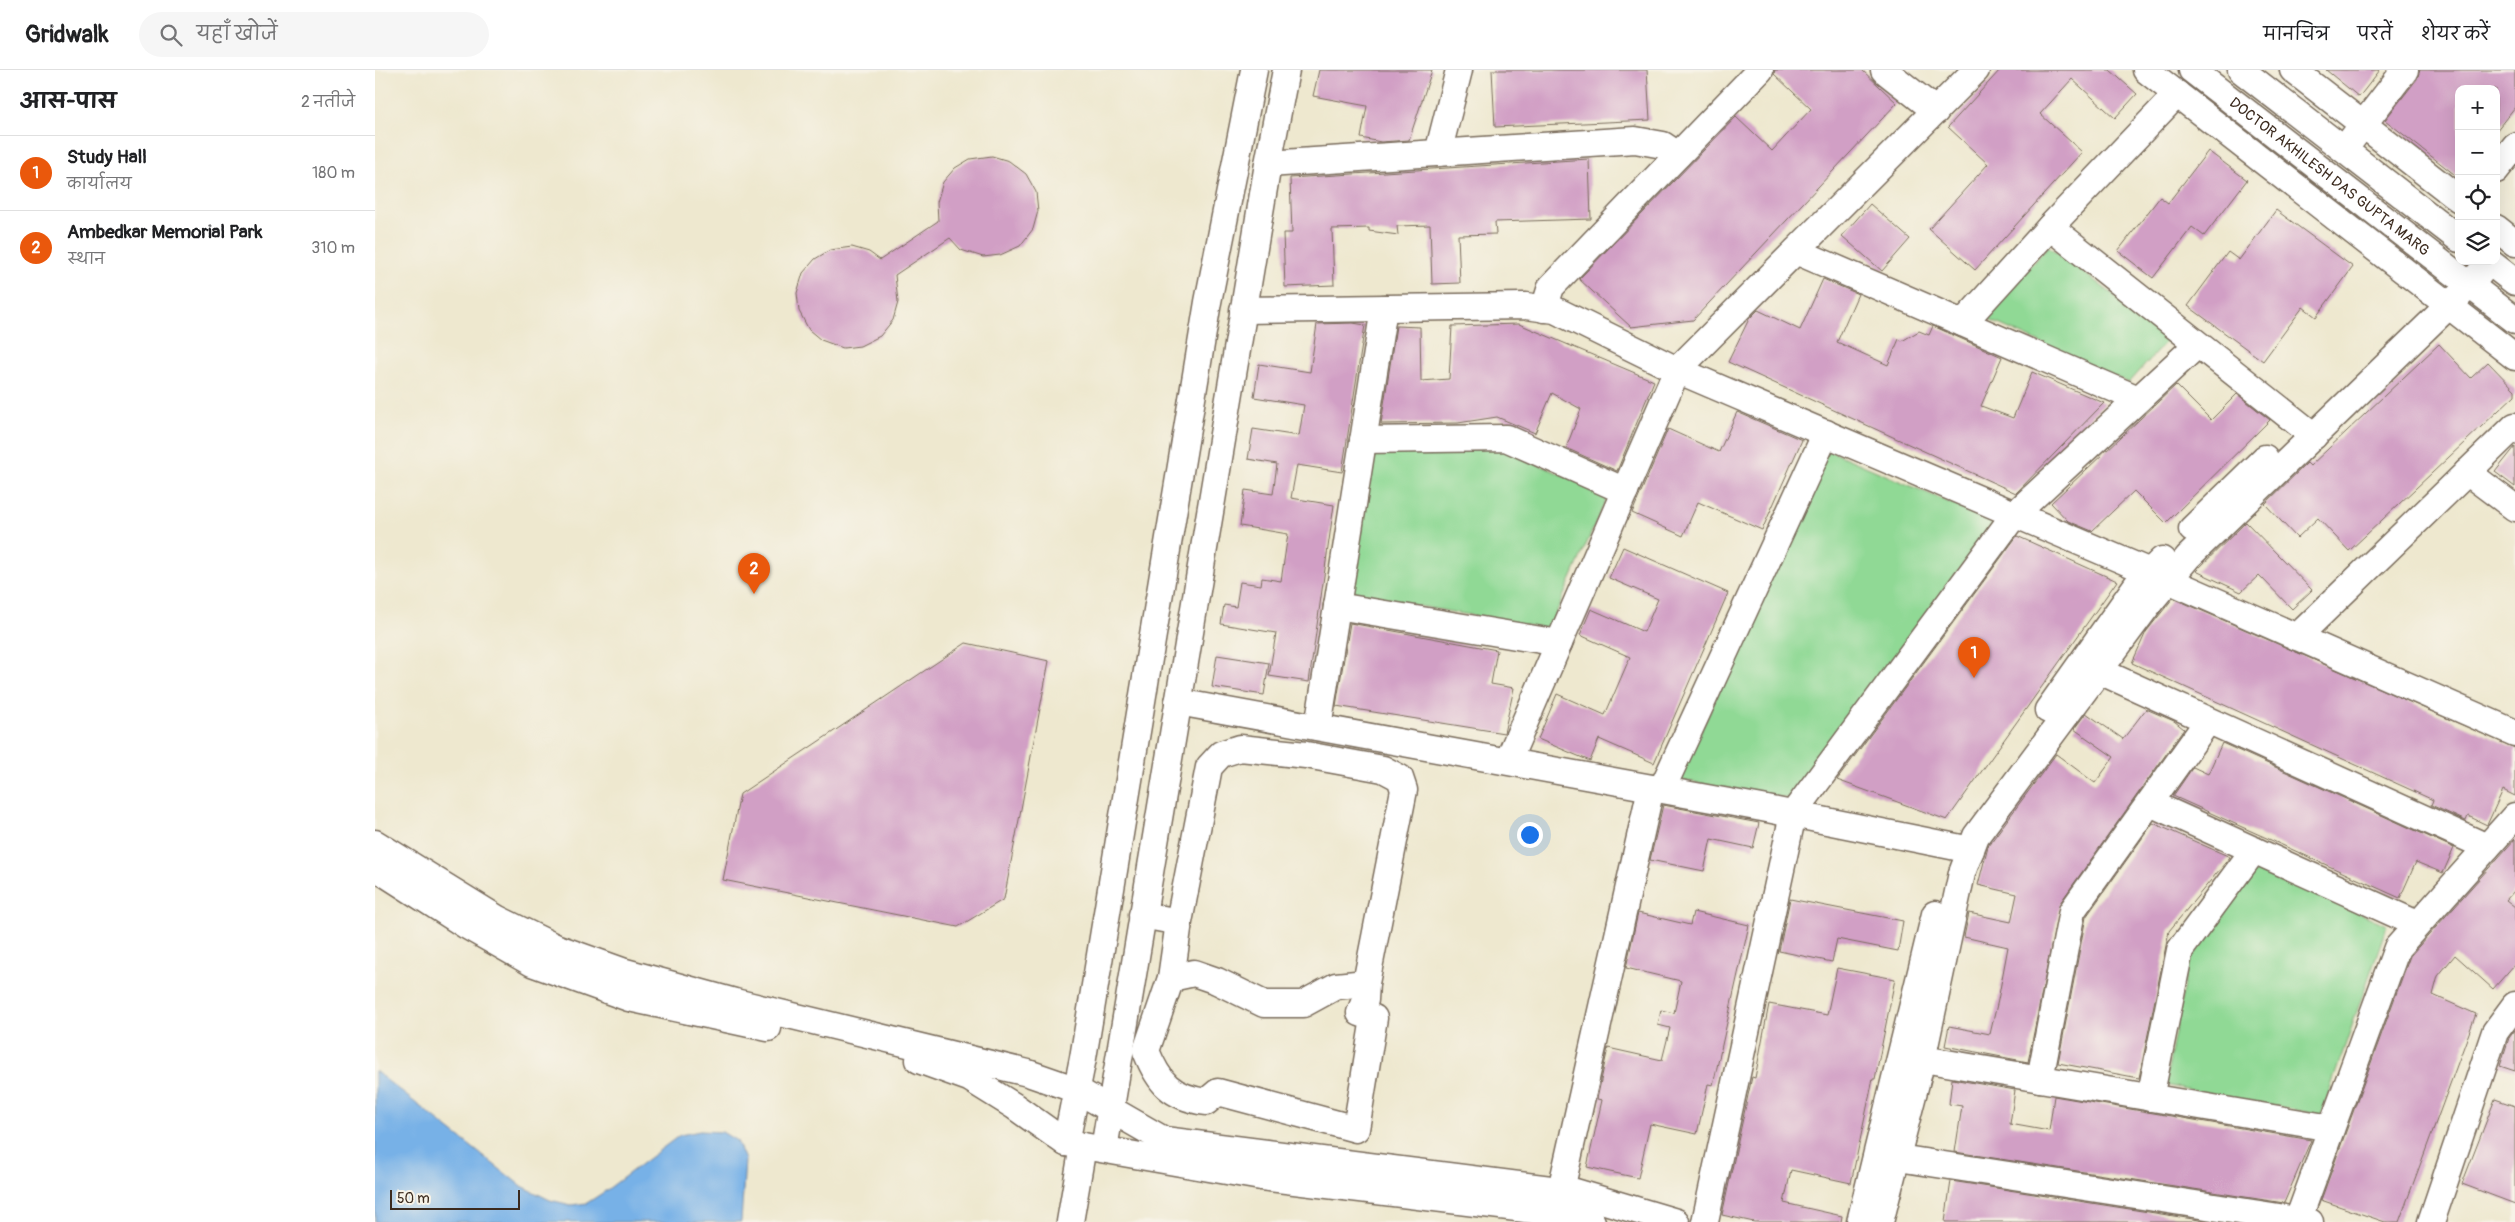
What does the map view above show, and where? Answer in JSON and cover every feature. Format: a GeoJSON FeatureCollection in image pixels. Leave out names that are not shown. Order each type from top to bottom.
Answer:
{"type":"FeatureCollection","features":[{"type":"Feature","properties":{"kind":"street"},"geometry":{"type":"LineString","coordinates":[[1070,1222],[1084,1146],[1077,1090],[1208,302],[1254,70]]}},
{"type":"Feature","properties":{"kind":"street"},"geometry":{"type":"LineString","coordinates":[[1084,1146],[1111,1110],[1141,915],[1268,164],[1286,70]]}},
{"type":"Feature","properties":{"kind":"street"},"geometry":{"type":"LineString","coordinates":[[1438,153],[1459,70]]}},
{"type":"Feature","properties":{"kind":"street"},"geometry":{"type":"LineString","coordinates":[[1544,309],[1551,287],[1761,70]]}},
{"type":"Feature","properties":{"kind":"street"},"geometry":{"type":"LineString","coordinates":[[1884,70],[1936,111]]}},
{"type":"Feature","properties":{"kind":"street"},"geometry":{"type":"LineString","coordinates":[[1508,762],[1677,370],[1977,70]]}},
{"type":"Feature","properties":{"kind":"street"},"geometry":{"type":"LineString","coordinates":[[2146,70],[2515,357]]}},
{"type":"Feature","properties":{"kind":"street","name":"DOCTOR AKHILESH DAS GUPTA MARG"},"geometry":{"type":"LineString","coordinates":[[2192,70],[2474,269],[2515,320]]}},
{"type":"Feature","properties":{"kind":"street","name":"DOCTOR AKHILESH DAS GUPTA MARG"},"geometry":{"type":"LineString","coordinates":[[2241,70],[2344,149],[2455,229]]}},
{"type":"Feature","properties":{"kind":"street"},"geometry":{"type":"LineString","coordinates":[[2293,70],[2455,196]]}},
{"type":"Feature","properties":{"kind":"street"},"geometry":{"type":"LineString","coordinates":[[2344,149],[2405,70]]}},
{"type":"Feature","properties":{"kind":"street"},"geometry":{"type":"LineString","coordinates":[[1963,323],[2050,227],[2177,94]]}},
{"type":"Feature","properties":{"kind":"street"},"geometry":{"type":"LineString","coordinates":[[1268,164],[1635,140],[1663,145],[1679,155]]}},
{"type":"Feature","properties":{"kind":"street"},"geometry":{"type":"LineString","coordinates":[[2500,165],[2515,146]]}},
{"type":"Feature","properties":{"kind":"street"},"geometry":{"type":"LineString","coordinates":[[2050,227],[2307,430]]}},
{"type":"Feature","properties":{"kind":"street"},"geometry":{"type":"LineString","coordinates":[[2500,231],[2515,243]]}},
{"type":"Feature","properties":{"kind":"street"},"geometry":{"type":"LineString","coordinates":[[1796,251],[2138,399]]}},
{"type":"Feature","properties":{"kind":"street"},"geometry":{"type":"LineString","coordinates":[[1880,1222],[1887,1156],[1911,1057],[1962,872],[1963,848],[1976,836],[2090,667],[2160,576],[2188,557],[2307,430],[2474,269]]}},
{"type":"Feature","properties":{"kind":"street","name":"DOCTOR AKHILESH DAS GUPTA MARG"},"geometry":{"type":"LineString","coordinates":[[2474,269],[2515,282]]}},
{"type":"Feature","properties":{"kind":"street"},"geometry":{"type":"LineString","coordinates":[[1243,310],[1526,306],[1555,310],[1677,370],[2160,576],[2515,734]]}},
{"type":"Feature","properties":{"kind":"street"},"geometry":{"type":"LineString","coordinates":[[1318,727],[1384,308]]}},
{"type":"Feature","properties":{"kind":"street"},"geometry":{"type":"LineString","coordinates":[[1705,1222],[1793,814],[2015,514],[2197,345]]}},
{"type":"Feature","properties":{"kind":"street"},"geometry":{"type":"LineString","coordinates":[[2297,637],[2515,426]]}},
{"type":"Feature","properties":{"kind":"street"},"geometry":{"type":"LineString","coordinates":[[1561,1190],[1656,788],[1826,434]]}},
{"type":"Feature","properties":{"kind":"street"},"geometry":{"type":"LineString","coordinates":[[1363,440],[1506,438],[1625,491]]}},
{"type":"Feature","properties":{"kind":"street"},"geometry":{"type":"LineString","coordinates":[[2467,472],[2515,508]]}},
{"type":"Feature","properties":{"kind":"street"},"geometry":{"type":"LineString","coordinates":[[1337,606],[1559,643]]}},
{"type":"Feature","properties":{"kind":"street"},"geometry":{"type":"LineString","coordinates":[[2090,667],[2487,847]]}},
{"type":"Feature","properties":{"kind":"street"},"geometry":{"type":"LineString","coordinates":[[1178,702],[1656,788],[1963,848]]}},
{"type":"Feature","properties":{"kind":"street"},"geometry":{"type":"LineString","coordinates":[[2039,1080],[2072,911],[2208,722]]}},
{"type":"Feature","properties":{"kind":"street"},"geometry":{"type":"LineString","coordinates":[[1239,748],[1305,755],[1383,769],[1400,778],[1404,790],[1366,983],[1365,1000],[1359,1013],[1374,1018],[1356,1129],[1219,1092],[1206,1102],[1187,1099],[1170,1091],[1152,1068],[1146,1051],[1171,978],[1179,922],[1209,767],[1221,754],[1239,748]]}},
{"type":"Feature","properties":{"kind":"street"},"geometry":{"type":"LineString","coordinates":[[2150,803],[2417,924]]}},
{"type":"Feature","properties":{"kind":"street"},"geometry":{"type":"LineString","coordinates":[[1887,1156],[2304,1221],[2331,1128],[2397,948],[2515,816]]}},
{"type":"Feature","properties":{"kind":"street"},"geometry":{"type":"LineString","coordinates":[[375,843],[498,919],[555,947],[622,971],[735,1002],[979,1060],[1077,1090],[1164,1140],[1575,1192],[1676,1222]]}},
{"type":"Feature","properties":{"kind":"street"},"geometry":{"type":"LineString","coordinates":[[2150,1098],[2180,950],[2254,850]]}},
{"type":"Feature","properties":{"kind":"street"},"geometry":{"type":"LineString","coordinates":[[375,867],[467,926],[532,962],[629,998],[918,1060],[969,1078],[1084,1146],[1261,1177],[1567,1214],[1592,1222]]}},
{"type":"Feature","properties":{"kind":"street"},"geometry":{"type":"LineString","coordinates":[[1141,915],[1179,922]]}},
{"type":"Feature","properties":{"kind":"street"},"geometry":{"type":"LineString","coordinates":[[1171,978],[1194,973],[1217,981],[1263,1004],[1303,1004],[1337,986],[1366,983]]}},
{"type":"Feature","properties":{"kind":"street"},"geometry":{"type":"LineString","coordinates":[[2431,1222],[2495,1032],[2515,1005]]}},
{"type":"Feature","properties":{"kind":"street"},"geometry":{"type":"LineString","coordinates":[[1911,1057],[2331,1128]]}},
{"type":"Feature","properties":{"kind":"street"},"geometry":{"type":"LineString","coordinates":[[1860,1222],[1887,1156]]}},
{"type":"Feature","properties":{"kind":"green space"},"geometry":{"type":"Polygon","coordinates":[[[2048,246],[2170,337],[2129,383],[1983,317],[2048,246]]]}},
{"type":"Feature","properties":{"kind":"green space"},"geometry":{"type":"Polygon","coordinates":[[[1499,447],[1608,495],[1549,629],[1350,594],[1375,450],[1499,447]]]}},
{"type":"Feature","properties":{"kind":"green space"},"geometry":{"type":"Polygon","coordinates":[[[1828,450],[1994,522],[1791,799],[1679,780],[1828,450]]]}},
{"type":"Feature","properties":{"kind":"green space"},"geometry":{"type":"Polygon","coordinates":[[[2257,868],[2387,925],[2321,1115],[2165,1085],[2188,963],[2257,868]]]}},
{"type":"Feature","properties":{"kind":"water"},"geometry":{"type":"Polygon","coordinates":[[[375,1071],[520,1185],[550,1200],[571,1205],[587,1203],[680,1135],[700,1131],[722,1132],[737,1141],[745,1160],[741,1222],[375,1222],[375,1071]]]}},
{"type":"Feature","properties":{"kind":"building"},"geometry":{"type":"Polygon","coordinates":[[[1319,70],[1432,70],[1409,140],[1381,142],[1361,138],[1367,106],[1313,96],[1319,70]]]}},
{"type":"Feature","properties":{"kind":"building"},"geometry":{"type":"Polygon","coordinates":[[[1492,70],[1647,70],[1650,120],[1495,127],[1492,70]]]}},
{"type":"Feature","properties":{"kind":"building"},"geometry":{"type":"Polygon","coordinates":[[[1775,70],[1862,70],[1897,103],[1693,320],[1631,327],[1579,279],[1736,117],[1772,151],[1811,109],[1774,74],[1775,70]]]}},
{"type":"Feature","properties":{"kind":"building"},"geometry":{"type":"Polygon","coordinates":[[[2000,70],[2110,70],[2137,94],[2115,118],[2072,79],[2040,114],[2082,152],[1975,270],[1929,229],[1988,164],[1948,127],[2000,70]]]}},
{"type":"Feature","properties":{"kind":"building"},"geometry":{"type":"Polygon","coordinates":[[[2326,70],[2380,70],[2359,97],[2326,70]]]}},
{"type":"Feature","properties":{"kind":"building"},"geometry":{"type":"Polygon","coordinates":[[[2420,70],[2515,70],[2515,107],[2500,126],[2500,85],[2455,85],[2455,175],[2385,120],[2417,79],[2420,70]]]}},
{"type":"Feature","properties":{"kind":"building"},"geometry":{"type":"Polygon","coordinates":[[[2208,151],[2247,180],[2204,236],[2192,227],[2153,278],[2118,251],[2160,197],[2168,203],[2208,151]]]}},
{"type":"Feature","properties":{"kind":"building"},"geometry":{"type":"Polygon","coordinates":[[[992,156],[1009,161],[1026,174],[1036,192],[1038,211],[1033,229],[1020,246],[1000,255],[983,257],[961,250],[950,238],[895,275],[898,302],[893,320],[880,336],[860,346],[843,348],[821,340],[809,330],[799,311],[797,293],[803,273],[815,259],[830,250],[852,247],[869,252],[880,260],[938,221],[937,202],[943,182],[955,168],[970,159],[992,156]]]}},
{"type":"Feature","properties":{"kind":"building"},"geometry":{"type":"Polygon","coordinates":[[[1589,159],[1591,219],[1495,222],[1496,234],[1458,235],[1460,283],[1432,284],[1430,225],[1397,226],[1398,235],[1369,231],[1369,228],[1332,229],[1334,285],[1285,287],[1283,233],[1292,233],[1290,178],[1589,159]]]}},
{"type":"Feature","properties":{"kind":"building"},"geometry":{"type":"Polygon","coordinates":[[[1870,204],[1910,239],[1882,271],[1842,236],[1870,204]]]}},
{"type":"Feature","properties":{"kind":"building"},"geometry":{"type":"Polygon","coordinates":[[[2276,210],[2353,267],[2316,317],[2303,307],[2263,361],[2188,306],[2228,252],[2239,260],[2276,210]]]}},
{"type":"Feature","properties":{"kind":"building"},"geometry":{"type":"Polygon","coordinates":[[[1823,279],[1858,294],[1837,342],[1888,365],[1899,339],[1902,341],[1919,331],[1929,335],[1933,326],[2002,357],[1981,406],[2013,418],[2032,372],[2104,403],[2016,493],[1728,362],[1749,319],[1758,310],[1800,330],[1823,279]]]}},
{"type":"Feature","properties":{"kind":"building"},"geometry":{"type":"Polygon","coordinates":[[[1353,323],[1365,325],[1342,472],[1297,465],[1291,498],[1334,505],[1309,682],[1269,676],[1276,633],[1221,624],[1224,605],[1236,607],[1240,582],[1261,585],[1262,578],[1281,581],[1288,534],[1240,526],[1245,490],[1273,494],[1277,464],[1248,459],[1253,429],[1299,436],[1304,405],[1254,397],[1259,364],[1310,372],[1317,324],[1353,323]]]}},
{"type":"Feature","properties":{"kind":"building"},"geometry":{"type":"Polygon","coordinates":[[[1519,324],[1654,381],[1617,471],[1566,448],[1581,409],[1552,393],[1535,433],[1497,417],[1458,423],[1381,424],[1396,326],[1420,327],[1421,381],[1449,379],[1452,326],[1519,324]]]}},
{"type":"Feature","properties":{"kind":"building"},"geometry":{"type":"Polygon","coordinates":[[[2439,344],[2471,378],[2488,362],[2515,390],[2515,395],[2349,551],[2318,518],[2297,538],[2265,504],[2307,463],[2310,466],[2439,344]]]}},
{"type":"Feature","properties":{"kind":"building"},"geometry":{"type":"Polygon","coordinates":[[[2176,385],[2211,420],[2237,394],[2270,420],[2166,523],[2134,491],[2092,531],[2068,521],[2051,503],[2176,385]]]}},
{"type":"Feature","properties":{"kind":"building"},"geometry":{"type":"Polygon","coordinates":[[[1737,412],[1802,440],[1762,530],[1698,502],[1683,536],[1632,513],[1668,429],[1719,452],[1737,412]]]}},
{"type":"Feature","properties":{"kind":"building"},"geometry":{"type":"Polygon","coordinates":[[[2515,447],[2515,487],[2495,472],[2515,447]]]}},
{"type":"Feature","properties":{"kind":"building"},"geometry":{"type":"Polygon","coordinates":[[[2246,522],[2312,590],[2292,609],[2259,575],[2241,592],[2196,571],[2246,522]]]}},
{"type":"Feature","properties":{"kind":"building"},"geometry":{"type":"Polygon","coordinates":[[[2017,536],[2117,581],[1947,820],[1837,780],[2017,536]]]}},
{"type":"Feature","properties":{"kind":"building"},"geometry":{"type":"Polygon","coordinates":[[[1623,547],[1728,593],[1654,763],[1599,739],[1590,761],[1538,739],[1557,694],[1605,715],[1630,657],[1580,635],[1591,609],[1644,632],[1658,599],[1609,578],[1623,547]]]}},
{"type":"Feature","properties":{"kind":"building"},"geometry":{"type":"Polygon","coordinates":[[[2173,598],[2515,748],[2515,796],[2503,790],[2487,825],[2468,816],[2466,821],[2431,805],[2433,800],[2132,663],[2146,632],[2173,598]]]}},
{"type":"Feature","properties":{"kind":"building"},"geometry":{"type":"Polygon","coordinates":[[[1350,623],[1497,650],[1491,684],[1514,688],[1504,733],[1336,706],[1350,623]]]}},
{"type":"Feature","properties":{"kind":"building"},"geometry":{"type":"Polygon","coordinates":[[[966,643],[1049,661],[1004,899],[958,927],[723,880],[740,794],[966,643]]]}},
{"type":"Feature","properties":{"kind":"building"},"geometry":{"type":"Polygon","coordinates":[[[1217,655],[1269,663],[1264,695],[1212,687],[1217,655]]]}},
{"type":"Feature","properties":{"kind":"building"},"geometry":{"type":"Polygon","coordinates":[[[2146,709],[2174,721],[2184,729],[2060,903],[2028,1062],[1945,1046],[1949,1026],[1990,1034],[1998,1000],[2008,947],[1964,937],[1969,913],[2011,922],[2017,894],[1978,885],[1988,846],[2056,754],[2095,783],[2114,757],[2074,729],[2086,713],[2123,739],[2146,709]]]}},
{"type":"Feature","properties":{"kind":"building"},"geometry":{"type":"Polygon","coordinates":[[[2222,743],[2454,848],[2443,873],[2416,862],[2400,898],[2173,796],[2193,767],[2208,774],[2222,743]]]}},
{"type":"Feature","properties":{"kind":"building"},"geometry":{"type":"Polygon","coordinates":[[[1663,805],[1759,823],[1753,848],[1711,839],[1704,871],[1650,860],[1663,805]]]}},
{"type":"Feature","properties":{"kind":"building"},"geometry":{"type":"Polygon","coordinates":[[[2153,823],[2230,857],[2169,931],[2139,1078],[2058,1063],[2086,917],[2153,823]]]}},
{"type":"Feature","properties":{"kind":"building"},"geometry":{"type":"Polygon","coordinates":[[[2515,839],[2515,890],[2506,900],[2515,907],[2515,964],[2493,989],[2455,955],[2438,976],[2433,995],[2476,1014],[2399,1222],[2385,1222],[2321,1200],[2410,956],[2515,839]]]}},
{"type":"Feature","properties":{"kind":"building"},"geometry":{"type":"Polygon","coordinates":[[[1790,899],[1903,921],[1898,951],[1837,939],[1832,962],[1779,951],[1790,899]]]}},
{"type":"Feature","properties":{"kind":"building"},"geometry":{"type":"Polygon","coordinates":[[[1693,912],[1749,925],[1713,1085],[1708,1084],[1697,1134],[1650,1124],[1638,1178],[1587,1167],[1602,1100],[1597,1099],[1608,1048],[1662,1060],[1670,1028],[1658,1025],[1661,1010],[1674,1013],[1681,981],[1626,968],[1638,913],[1690,925],[1693,912]]]}},
{"type":"Feature","properties":{"kind":"building"},"geometry":{"type":"Polygon","coordinates":[[[1837,968],[1895,979],[1875,1079],[1873,1079],[1851,1183],[1791,1170],[1784,1203],[1842,1216],[1841,1222],[1754,1222],[1722,1215],[1752,1077],[1755,1078],[1769,1004],[1827,1015],[1837,968]]]}},
{"type":"Feature","properties":{"kind":"building"},"geometry":{"type":"Polygon","coordinates":[[[2515,1030],[2515,1071],[2500,1066],[2509,1038],[2515,1030]]]}},
{"type":"Feature","properties":{"kind":"building"},"geometry":{"type":"Polygon","coordinates":[[[1952,1079],[2015,1090],[2010,1124],[2049,1131],[2054,1096],[2311,1140],[2284,1203],[1955,1152],[1962,1106],[1949,1104],[1952,1079]]]}},
{"type":"Feature","properties":{"kind":"building"},"geometry":{"type":"Polygon","coordinates":[[[2495,1099],[2515,1106],[2515,1204],[2462,1184],[2495,1099]]]}},
{"type":"Feature","properties":{"kind":"building"},"geometry":{"type":"Polygon","coordinates":[[[1951,1181],[2212,1222],[1945,1222],[1951,1181]]]}},
{"type":"Feature","properties":{"kind":"place","name":"Ambedkar Memorial Park"},"geometry":{"type":"Point","coordinates":[754,594]}},
{"type":"Feature","properties":{"kind":"place","name":"Study Hall"},"geometry":{"type":"Point","coordinates":[1974,678]}}]}
